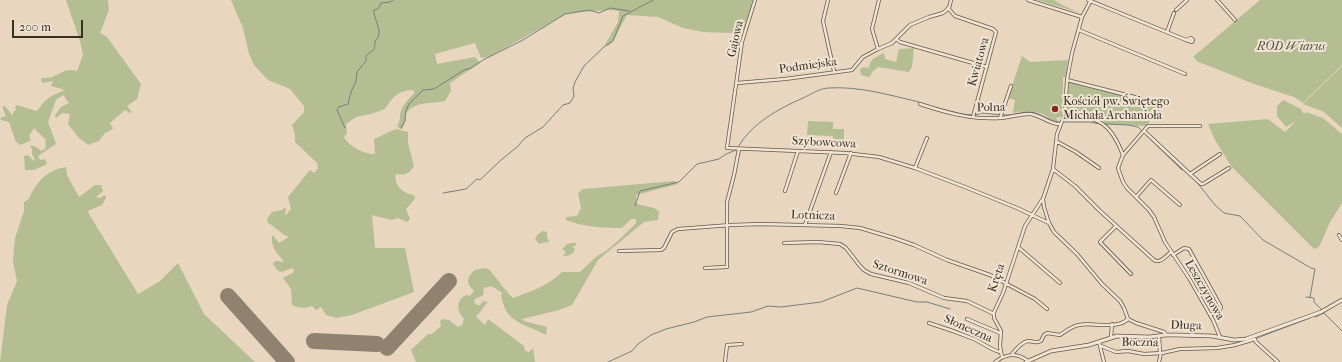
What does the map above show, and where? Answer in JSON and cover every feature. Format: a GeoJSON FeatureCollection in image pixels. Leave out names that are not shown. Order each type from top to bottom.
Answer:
{"type":"FeatureCollection","features":[{"type":"Feature","properties":{"kind":"street","name":"Gajowa"},"geometry":{"type":"LineString","coordinates":[[737,83],[743,39],[755,0]]}},
{"type":"Feature","properties":{"kind":"street"},"geometry":{"type":"LineString","coordinates":[[828,0],[823,21],[834,71]]}},
{"type":"Feature","properties":{"kind":"street"},"geometry":{"type":"LineString","coordinates":[[878,49],[872,29],[879,0]]}},
{"type":"Feature","properties":{"kind":"street"},"geometry":{"type":"LineString","coordinates":[[948,8],[951,0]]}},
{"type":"Feature","properties":{"kind":"street"},"geometry":{"type":"LineString","coordinates":[[1028,0],[1082,17]]}},
{"type":"Feature","properties":{"kind":"street"},"geometry":{"type":"LineString","coordinates":[[1166,334],[1128,319],[1120,301],[1102,284],[1077,254],[1054,232],[1049,223],[1043,199],[1053,169],[1056,141],[1064,114],[1067,80],[1072,53],[1082,17],[1090,0],[1186,40]]}},
{"type":"Feature","properties":{"kind":"street"},"geometry":{"type":"LineString","coordinates":[[1167,32],[1175,11],[1187,0]]}},
{"type":"Feature","properties":{"kind":"street"},"geometry":{"type":"LineString","coordinates":[[1217,0],[1235,20]]}},
{"type":"Feature","properties":{"kind":"street","name":"Podmiejska"},"geometry":{"type":"LineString","coordinates":[[737,83],[785,79],[834,71],[852,70],[858,62],[878,49],[888,45],[910,25],[943,13],[948,8]]}},
{"type":"Feature","properties":{"kind":"street","name":"Kwiatowa"},"geometry":{"type":"LineString","coordinates":[[948,8],[955,16],[979,24],[996,32],[973,117]]}},
{"type":"Feature","properties":{"kind":"street"},"geometry":{"type":"LineString","coordinates":[[1078,30],[1185,74]]}},
{"type":"Feature","properties":{"kind":"street"},"geometry":{"type":"LineString","coordinates":[[896,39],[900,42],[987,67]]}},
{"type":"Feature","properties":{"kind":"street"},"geometry":{"type":"LineString","coordinates":[[1067,80],[1166,106]]}},
{"type":"Feature","properties":{"kind":"street"},"geometry":{"type":"LineString","coordinates":[[704,268],[727,267],[727,202],[739,148],[727,148],[737,83]]}},
{"type":"Feature","properties":{"kind":"street"},"geometry":{"type":"LineString","coordinates":[[1000,118],[1010,86]]}},
{"type":"Feature","properties":{"kind":"street","name":"Polna"},"geometry":{"type":"LineString","coordinates":[[920,104],[960,116],[1000,118],[1032,114],[1056,124],[1061,124]]}},
{"type":"Feature","properties":{"kind":"street"},"geometry":{"type":"LineString","coordinates":[[1064,114],[1088,117],[1102,123],[1116,140],[1122,155],[1148,126],[1200,126]]}},
{"type":"Feature","properties":{"kind":"street"},"geometry":{"type":"LineString","coordinates":[[1142,132],[1201,184],[1229,168]]}},
{"type":"Feature","properties":{"kind":"street"},"geometry":{"type":"LineString","coordinates":[[915,168],[927,138]]}},
{"type":"Feature","properties":{"kind":"street"},"geometry":{"type":"LineString","coordinates":[[1056,141],[1076,152],[1099,168]]}},
{"type":"Feature","properties":{"kind":"street","name":"Szybowcowa"},"geometry":{"type":"LineString","coordinates":[[739,148],[851,153],[879,157],[915,168],[980,192],[1032,215]]}},
{"type":"Feature","properties":{"kind":"street"},"geometry":{"type":"LineString","coordinates":[[785,191],[798,151]]}},
{"type":"Feature","properties":{"kind":"street"},"geometry":{"type":"LineString","coordinates":[[805,225],[831,152]]}},
{"type":"Feature","properties":{"kind":"street"},"geometry":{"type":"LineString","coordinates":[[836,193],[851,153]]}},
{"type":"Feature","properties":{"kind":"street"},"geometry":{"type":"LineString","coordinates":[[1190,174],[1220,154]]}},
{"type":"Feature","properties":{"kind":"street","name":"Leszczynowa"},"geometry":{"type":"LineString","coordinates":[[1122,155],[1118,168],[1120,175],[1127,188],[1154,217],[1165,242],[1189,278],[1220,337]]}},
{"type":"Feature","properties":{"kind":"street","name":"Leszczynowa"},"geometry":{"type":"LineString","coordinates":[[1053,169],[1075,186],[1116,226],[1157,262],[1172,254]]}},
{"type":"Feature","properties":{"kind":"street"},"geometry":{"type":"LineString","coordinates":[[1136,197],[1151,180],[1180,205]]}},
{"type":"Feature","properties":{"kind":"street","name":"Kręta"},"geometry":{"type":"LineString","coordinates":[[994,314],[1007,283],[1025,226],[1043,199]]}},
{"type":"Feature","properties":{"kind":"street"},"geometry":{"type":"LineString","coordinates":[[1032,215],[1049,223]]}},
{"type":"Feature","properties":{"kind":"street","name":"Lotnicza"},"geometry":{"type":"LineString","coordinates":[[619,251],[661,250],[675,230],[728,225],[841,226],[870,230],[914,245],[947,260],[990,275],[1035,299],[1047,309]]}},
{"type":"Feature","properties":{"kind":"street"},"geometry":{"type":"LineString","coordinates":[[1116,226],[1100,242],[1131,274]]}},
{"type":"Feature","properties":{"kind":"street"},"geometry":{"type":"LineString","coordinates":[[1339,235],[1342,240]]}},
{"type":"Feature","properties":{"kind":"street","name":"Sztormowa"},"geometry":{"type":"LineString","coordinates":[[784,243],[818,242],[840,244],[846,248],[864,270],[871,274],[909,283],[944,298],[967,301],[994,314]]}},
{"type":"Feature","properties":{"kind":"street"},"geometry":{"type":"LineString","coordinates":[[1018,247],[1060,283]]}},
{"type":"Feature","properties":{"kind":"street"},"geometry":{"type":"LineString","coordinates":[[1172,254],[1184,248],[1188,249],[1221,307],[1220,310],[1210,316]]}},
{"type":"Feature","properties":{"kind":"street","name":"Długa"},"geometry":{"type":"LineString","coordinates":[[1027,362],[1051,351],[1123,336],[1148,337],[1166,334],[1212,336],[1237,340],[1254,338],[1321,312],[1342,300]]}},
{"type":"Feature","properties":{"kind":"street"},"geometry":{"type":"LineString","coordinates":[[994,314],[994,318],[1000,331],[1000,352],[1002,357]]}},
{"type":"Feature","properties":{"kind":"street"},"geometry":{"type":"LineString","coordinates":[[967,319],[1000,333]]}},
{"type":"Feature","properties":{"kind":"street"},"geometry":{"type":"LineString","coordinates":[[995,362],[1002,357],[1012,354],[1021,344],[1028,341],[1036,343],[1041,341],[1047,333],[1060,335],[1070,328],[1080,324],[1097,326],[1126,321],[1128,319]]}},
{"type":"Feature","properties":{"kind":"street","name":"Słoneczna"},"geometry":{"type":"LineString","coordinates":[[929,323],[956,331],[1000,352]]}},
{"type":"Feature","properties":{"kind":"street"},"geometry":{"type":"LineString","coordinates":[[1111,338],[1112,324]]}},
{"type":"Feature","properties":{"kind":"street"},"geometry":{"type":"LineString","coordinates":[[1159,336],[1159,362]]}},
{"type":"Feature","properties":{"kind":"street"},"geometry":{"type":"LineString","coordinates":[[1254,338],[1256,342],[1278,362]]}},
{"type":"Feature","properties":{"kind":"street","name":"Boczna"},"geometry":{"type":"LineString","coordinates":[[1101,346],[1116,352],[1128,351],[1144,354],[1160,353],[1180,349],[1218,348],[1243,344],[1254,338]]}},
{"type":"Feature","properties":{"kind":"street"},"geometry":{"type":"LineString","coordinates":[[1099,342],[1104,362]]}},
{"type":"Feature","properties":{"kind":"street"},"geometry":{"type":"LineString","coordinates":[[726,362],[727,345],[742,344]]}},
{"type":"Feature","properties":{"kind":"street"},"geometry":{"type":"LineString","coordinates":[[1012,354],[1019,356],[1027,362]]}},
{"type":"Feature","properties":{"kind":"green space"},"geometry":{"type":"Polygon","coordinates":[[[66,0],[108,0],[109,10],[100,33],[107,37],[141,84],[137,99],[127,106],[132,112],[130,113],[125,110],[110,123],[113,129],[105,133],[99,141],[88,145],[79,138],[68,124],[70,114],[62,113],[56,118],[55,115],[61,107],[69,103],[63,95],[56,100],[48,122],[56,144],[38,156],[40,160],[45,159],[47,164],[34,170],[25,170],[24,156],[28,155],[34,161],[35,160],[30,145],[41,151],[46,148],[45,139],[34,128],[29,136],[31,140],[21,145],[16,142],[9,122],[1,120],[0,118],[6,116],[2,107],[5,106],[13,116],[13,112],[16,110],[15,107],[17,105],[36,111],[47,99],[65,90],[51,86],[53,81],[42,83],[41,78],[48,78],[67,70],[77,71],[83,55],[80,41],[66,0]]]}},
{"type":"Feature","properties":{"kind":"green space"},"geometry":{"type":"Polygon","coordinates":[[[231,0],[754,0],[753,4],[751,3],[752,5],[744,30],[733,33],[703,32],[683,28],[658,17],[627,15],[613,41],[608,46],[605,45],[618,22],[619,11],[609,10],[568,13],[489,57],[481,58],[475,43],[435,54],[437,64],[475,57],[480,63],[450,83],[451,91],[445,101],[414,106],[410,109],[406,113],[406,120],[402,129],[397,126],[400,120],[400,114],[404,105],[415,92],[412,90],[396,95],[385,109],[356,117],[346,124],[347,133],[344,137],[357,149],[366,153],[375,154],[374,139],[396,129],[408,132],[408,143],[414,166],[407,173],[402,175],[396,174],[395,178],[397,185],[402,190],[415,197],[406,209],[410,219],[407,222],[398,218],[391,220],[372,215],[375,248],[405,248],[414,292],[352,315],[336,318],[326,315],[321,307],[316,310],[312,306],[302,308],[292,305],[291,289],[283,278],[294,272],[293,268],[281,272],[277,270],[273,264],[277,261],[284,262],[274,249],[272,236],[273,235],[279,243],[289,237],[268,223],[267,219],[272,212],[282,210],[284,208],[286,208],[285,215],[287,214],[291,209],[288,197],[310,170],[314,173],[318,168],[317,163],[295,142],[295,135],[292,125],[304,112],[304,106],[290,89],[268,80],[254,65],[249,54],[243,28],[231,0]]]}},
{"type":"Feature","properties":{"kind":"green space"},"geometry":{"type":"Polygon","coordinates":[[[1037,0],[1054,0],[1081,13],[1037,0]]]}},
{"type":"Feature","properties":{"kind":"green space","name":"ROD Wiarus"},"geometry":{"type":"Polygon","coordinates":[[[1260,0],[1342,0],[1342,65],[1303,103],[1294,97],[1254,84],[1198,62],[1193,57],[1260,0]]]}},
{"type":"Feature","properties":{"kind":"green space"},"geometry":{"type":"Polygon","coordinates":[[[914,48],[912,67],[909,72],[878,67],[872,72],[870,77],[861,75],[860,69],[864,67],[869,68],[870,62],[879,55],[884,53],[885,59],[896,62],[899,49],[914,48]]]}},
{"type":"Feature","properties":{"kind":"green space"},"geometry":{"type":"Polygon","coordinates":[[[1022,56],[1030,62],[1068,60],[1066,77],[1063,77],[1063,112],[1061,117],[1056,118],[1058,121],[1052,120],[1043,114],[1032,111],[1013,113],[1015,100],[1008,98],[1022,56]]]}},
{"type":"Feature","properties":{"kind":"green space"},"geometry":{"type":"Polygon","coordinates":[[[1342,66],[1342,128],[1324,112],[1303,104],[1342,66]]]}},
{"type":"Feature","properties":{"kind":"green space"},"geometry":{"type":"Polygon","coordinates":[[[1069,82],[1164,106],[1146,126],[1105,124],[1103,120],[1067,110],[1069,82]]]}},
{"type":"Feature","properties":{"kind":"green space"},"geometry":{"type":"Polygon","coordinates":[[[1283,100],[1301,109],[1304,114],[1306,112],[1323,118],[1342,134],[1342,203],[1330,222],[1319,247],[1314,249],[1231,166],[1215,140],[1208,124],[1268,119],[1285,132],[1296,121],[1286,127],[1277,116],[1277,106],[1283,100]]]}},
{"type":"Feature","properties":{"kind":"green space"},"geometry":{"type":"Polygon","coordinates":[[[808,121],[833,122],[833,129],[844,129],[844,144],[833,143],[833,136],[807,135],[808,121]]]}},
{"type":"Feature","properties":{"kind":"green space"},"geometry":{"type":"Polygon","coordinates":[[[66,167],[67,175],[79,197],[95,185],[101,185],[103,191],[96,197],[100,198],[105,195],[106,198],[102,205],[88,211],[89,214],[138,294],[160,281],[178,263],[204,314],[255,362],[0,362],[7,305],[17,281],[13,262],[14,248],[15,238],[24,211],[24,202],[29,199],[35,187],[43,178],[53,171],[66,167]]]}},
{"type":"Feature","properties":{"kind":"green space"},"geometry":{"type":"Polygon","coordinates":[[[675,181],[678,184],[636,195],[637,204],[654,208],[659,211],[658,220],[644,222],[598,260],[572,305],[559,310],[522,319],[524,321],[547,327],[546,335],[523,325],[511,317],[503,304],[501,294],[503,293],[491,286],[484,288],[484,293],[482,296],[475,299],[474,302],[477,305],[480,305],[483,301],[488,302],[476,317],[485,325],[488,319],[524,346],[525,351],[529,352],[533,348],[535,362],[416,362],[411,350],[428,334],[432,334],[441,326],[440,321],[442,319],[449,320],[458,327],[462,325],[464,319],[461,316],[458,306],[463,297],[467,295],[470,296],[474,291],[469,285],[468,280],[470,275],[475,270],[488,269],[513,298],[545,285],[562,272],[580,272],[597,256],[606,251],[620,239],[636,223],[636,219],[631,219],[622,228],[608,228],[586,226],[566,220],[566,217],[577,216],[581,208],[578,193],[583,189],[675,181]]]}},
{"type":"Feature","properties":{"kind":"green space"},"geometry":{"type":"Polygon","coordinates":[[[543,231],[547,232],[547,238],[549,241],[548,243],[546,242],[539,244],[535,239],[538,234],[543,231]]]}},
{"type":"Feature","properties":{"kind":"green space"},"geometry":{"type":"Polygon","coordinates":[[[576,243],[576,245],[573,247],[575,249],[573,253],[563,256],[566,252],[562,249],[567,244],[576,243]]]}},
{"type":"Feature","properties":{"kind":"waterway"},"geometry":{"type":"LineString","coordinates":[[345,128],[337,110],[339,107],[348,104],[356,81],[357,72],[366,61],[366,56],[374,49],[375,41],[379,34],[374,10],[378,9],[381,3],[390,2],[393,0]]}},
{"type":"Feature","properties":{"kind":"waterway"},"geometry":{"type":"LineString","coordinates":[[443,193],[466,189],[477,179],[480,180],[525,138],[543,127],[563,105],[570,103],[574,96],[573,88],[575,82],[584,66],[605,46],[613,41],[623,16],[653,0]]}},
{"type":"Feature","properties":{"kind":"waterway"},"geometry":{"type":"LineString","coordinates":[[401,128],[405,121],[406,111],[409,104],[423,90],[434,89],[464,70],[471,68],[483,60],[523,40],[565,14],[589,10],[599,13],[610,8],[629,11]]}},
{"type":"Feature","properties":{"kind":"waterway"},"geometry":{"type":"LineString","coordinates":[[738,147],[744,138],[758,124],[775,112],[815,92],[828,88],[851,88],[919,102]]}},
{"type":"Feature","properties":{"kind":"waterway"},"geometry":{"type":"LineString","coordinates":[[934,107],[972,115]]}},
{"type":"Feature","properties":{"kind":"waterway"},"geometry":{"type":"LineString","coordinates":[[1003,115],[1033,112],[1059,122]]}},
{"type":"Feature","properties":{"kind":"waterway"},"geometry":{"type":"LineString","coordinates":[[975,115],[983,113],[1000,115]]}},
{"type":"Feature","properties":{"kind":"waterway"},"geometry":{"type":"LineString","coordinates":[[1064,122],[1089,122],[1101,124]]}},
{"type":"Feature","properties":{"kind":"waterway"},"geometry":{"type":"LineString","coordinates":[[1105,124],[1138,127],[1182,170]]}},
{"type":"Feature","properties":{"kind":"waterway"},"geometry":{"type":"LineString","coordinates":[[635,206],[640,191],[679,182],[697,164],[719,159],[736,150]]}},
{"type":"Feature","properties":{"kind":"waterway"},"geometry":{"type":"LineString","coordinates":[[1189,175],[1193,179]]}},
{"type":"Feature","properties":{"kind":"waterway"},"geometry":{"type":"LineString","coordinates":[[1196,181],[1215,205],[1224,213],[1240,216],[1263,240],[1315,269],[1310,297]]}},
{"type":"Feature","properties":{"kind":"waterway"},"geometry":{"type":"LineString","coordinates":[[608,362],[632,351],[638,344],[651,335],[666,329],[707,317],[751,312],[768,306],[781,307],[821,302],[857,288],[917,302],[927,302],[950,309]]}},
{"type":"Feature","properties":{"kind":"waterway"},"geometry":{"type":"LineString","coordinates":[[1306,297],[1314,298],[1314,302],[1322,310]]}},
{"type":"Feature","properties":{"kind":"waterway"},"geometry":{"type":"LineString","coordinates":[[1315,317],[1324,313],[1342,331]]}},
{"type":"Feature","properties":{"kind":"waterway"},"geometry":{"type":"LineString","coordinates":[[1257,338],[1310,318]]}},
{"type":"Feature","properties":{"kind":"runway"},"geometry":{"type":"LineString","coordinates":[[387,348],[449,281]]}},
{"type":"Feature","properties":{"kind":"runway"},"geometry":{"type":"LineString","coordinates":[[228,296],[287,362]]}},
{"type":"Feature","properties":{"kind":"runway"},"geometry":{"type":"LineString","coordinates":[[314,341],[377,344]]}},
{"type":"Feature","properties":{"kind":"place","name":"Kościół pw. Świętego Michała Archanioła"},"geometry":{"type":"Point","coordinates":[1055,109]}}]}
